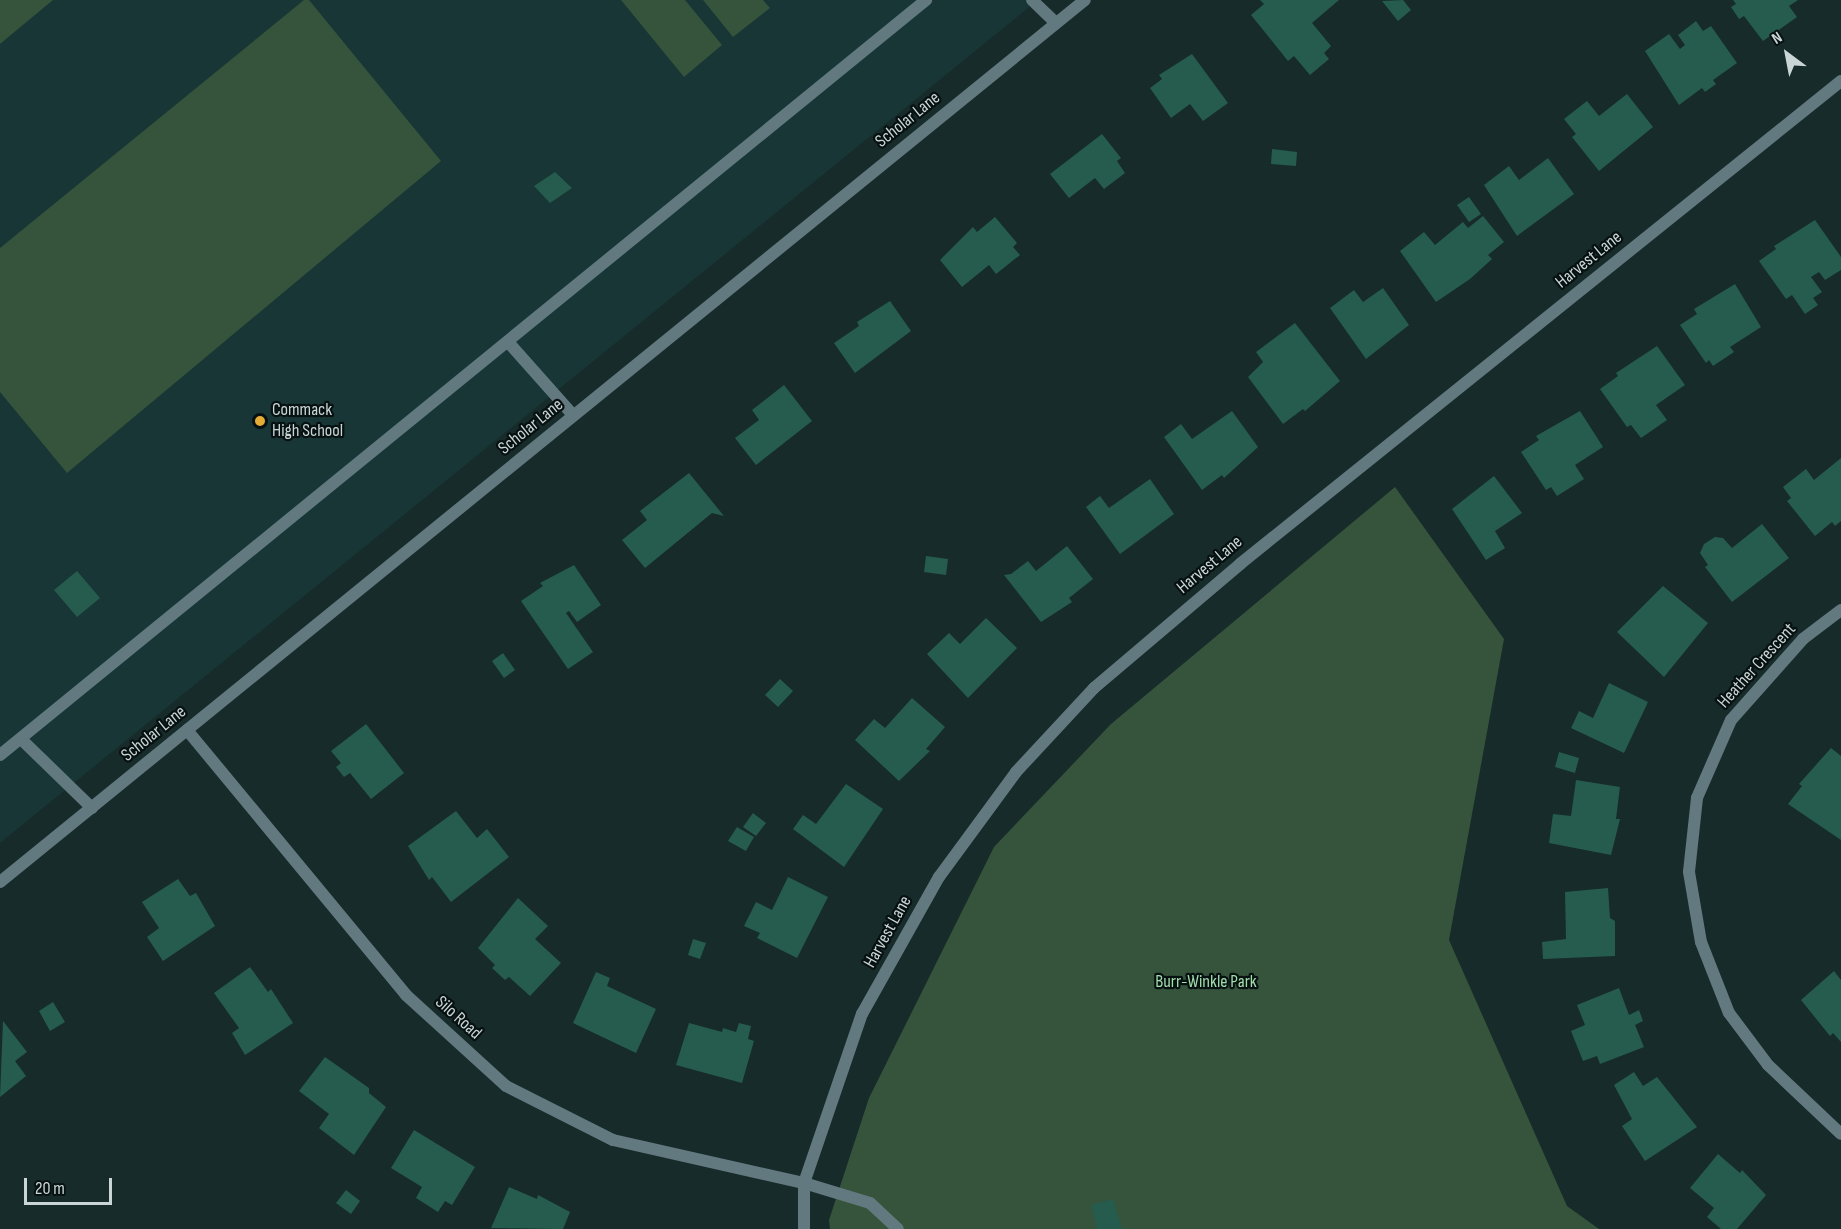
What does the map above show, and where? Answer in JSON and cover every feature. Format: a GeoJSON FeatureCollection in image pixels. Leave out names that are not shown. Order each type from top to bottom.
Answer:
{"type":"FeatureCollection","features":[{"type":"Feature","properties":{"kind":"street"},"geometry":{"type":"LineString","coordinates":[[1,753],[509,342],[926,0]]}},
{"type":"Feature","properties":{"kind":"street"},"geometry":{"type":"LineString","coordinates":[[1032,0],[1056,23]]}},
{"type":"Feature","properties":{"kind":"street","name":"Scholar Lane"},"geometry":{"type":"LineString","coordinates":[[0,882],[1084,0]]}},
{"type":"Feature","properties":{"kind":"street","name":"Harvest Lane"},"geometry":{"type":"LineString","coordinates":[[804,1229],[804,1183],[862,1014],[939,878],[1017,772],[1094,688],[1240,564],[1841,81]]}},
{"type":"Feature","properties":{"kind":"street"},"geometry":{"type":"LineString","coordinates":[[509,342],[573,415]]}},
{"type":"Feature","properties":{"kind":"street","name":"Heather Crescent"},"geometry":{"type":"LineString","coordinates":[[1841,610],[1803,639],[1731,720],[1696,798],[1689,872],[1701,942],[1729,1013],[1768,1065],[1841,1134]]}},
{"type":"Feature","properties":{"kind":"street","name":"Silo Road"},"geometry":{"type":"LineString","coordinates":[[187,730],[406,994],[506,1086],[614,1140],[804,1183],[870,1203],[898,1229]]}},
{"type":"Feature","properties":{"kind":"street"},"geometry":{"type":"LineString","coordinates":[[21,739],[92,808]]}},
{"type":"Feature","properties":{"kind":"shaded area","name":"Commack High School"},"geometry":{"type":"Polygon","coordinates":[[[0,0],[1038,0],[0,843],[0,0]]]}},
{"type":"Feature","properties":{"kind":"green space"},"geometry":{"type":"Polygon","coordinates":[[[0,0],[53,0],[0,44],[0,0]]]}},
{"type":"Feature","properties":{"kind":"green space"},"geometry":{"type":"Polygon","coordinates":[[[304,0],[309,0],[441,161],[67,473],[0,392],[0,248],[304,0]]]}},
{"type":"Feature","properties":{"kind":"green space"},"geometry":{"type":"Polygon","coordinates":[[[621,0],[685,0],[722,45],[684,77],[621,0]]]}},
{"type":"Feature","properties":{"kind":"green space"},"geometry":{"type":"Polygon","coordinates":[[[703,0],[763,0],[770,8],[733,37],[703,0]]]}},
{"type":"Feature","properties":{"kind":"green space","name":"Burr-Winkle Park"},"geometry":{"type":"Polygon","coordinates":[[[1395,487],[1504,639],[1449,940],[1567,1206],[1599,1229],[830,1229],[829,1220],[869,1098],[994,847],[1111,724],[1395,487]]]}},
{"type":"Feature","properties":{"kind":"building"},"geometry":{"type":"Polygon","coordinates":[[[1260,0],[1339,0],[1312,23],[1331,46],[1324,53],[1329,59],[1310,75],[1294,56],[1288,61],[1251,15],[1264,4],[1260,0]]]}},
{"type":"Feature","properties":{"kind":"building"},"geometry":{"type":"Polygon","coordinates":[[[1403,0],[1411,10],[1398,21],[1382,1],[1403,0]]]}},
{"type":"Feature","properties":{"kind":"building"},"geometry":{"type":"Polygon","coordinates":[[[1733,0],[1798,0],[1789,6],[1797,17],[1763,41],[1744,16],[1739,19],[1731,7],[1736,4],[1733,0]]]}},
{"type":"Feature","properties":{"kind":"building"},"geometry":{"type":"Polygon","coordinates":[[[1696,21],[1703,31],[1711,26],[1737,63],[1713,80],[1716,84],[1705,92],[1702,88],[1679,105],[1645,51],[1669,34],[1680,49],[1685,45],[1678,35],[1696,21]]]}},
{"type":"Feature","properties":{"kind":"building"},"geometry":{"type":"Polygon","coordinates":[[[1192,54],[1228,103],[1203,121],[1190,104],[1171,118],[1150,88],[1162,79],[1159,75],[1192,54]]]}},
{"type":"Feature","properties":{"kind":"building"},"geometry":{"type":"Polygon","coordinates":[[[1627,94],[1653,127],[1599,171],[1572,137],[1576,134],[1564,119],[1587,101],[1599,116],[1627,94]]]}},
{"type":"Feature","properties":{"kind":"building"},"geometry":{"type":"Polygon","coordinates":[[[1102,134],[1121,158],[1117,161],[1125,173],[1104,189],[1095,178],[1069,198],[1050,174],[1102,134]]]}},
{"type":"Feature","properties":{"kind":"building"},"geometry":{"type":"Polygon","coordinates":[[[1272,149],[1297,152],[1296,166],[1271,164],[1272,149]]]}},
{"type":"Feature","properties":{"kind":"building"},"geometry":{"type":"Polygon","coordinates":[[[1548,158],[1574,194],[1517,236],[1484,185],[1509,166],[1519,180],[1548,158]]]}},
{"type":"Feature","properties":{"kind":"building"},"geometry":{"type":"Polygon","coordinates":[[[555,172],[572,188],[550,203],[534,186],[555,172]]]}},
{"type":"Feature","properties":{"kind":"building"},"geometry":{"type":"Polygon","coordinates":[[[1469,197],[1481,214],[1469,222],[1457,205],[1469,197]]]}},
{"type":"Feature","properties":{"kind":"building"},"geometry":{"type":"Polygon","coordinates":[[[1483,216],[1504,242],[1488,255],[1492,259],[1470,279],[1436,302],[1400,251],[1424,232],[1435,245],[1463,222],[1468,228],[1483,216]]]}},
{"type":"Feature","properties":{"kind":"building"},"geometry":{"type":"Polygon","coordinates":[[[995,217],[1017,243],[1013,247],[1020,255],[996,274],[989,265],[962,287],[940,260],[973,227],[977,232],[995,217]]]}},
{"type":"Feature","properties":{"kind":"building"},"geometry":{"type":"Polygon","coordinates":[[[1815,220],[1841,257],[1841,270],[1825,280],[1819,272],[1811,277],[1822,292],[1813,298],[1818,305],[1805,314],[1792,295],[1786,299],[1759,261],[1776,249],[1774,246],[1815,220]]]}},
{"type":"Feature","properties":{"kind":"building"},"geometry":{"type":"Polygon","coordinates":[[[1735,284],[1761,327],[1730,347],[1734,352],[1713,366],[1709,360],[1706,363],[1680,325],[1697,314],[1694,309],[1735,284]]]}},
{"type":"Feature","properties":{"kind":"building"},"geometry":{"type":"Polygon","coordinates":[[[1383,288],[1409,325],[1366,359],[1330,308],[1354,290],[1363,302],[1383,288]]]}},
{"type":"Feature","properties":{"kind":"building"},"geometry":{"type":"Polygon","coordinates":[[[890,301],[911,331],[855,373],[834,343],[859,326],[857,322],[890,301]]]}},
{"type":"Feature","properties":{"kind":"building"},"geometry":{"type":"Polygon","coordinates":[[[1295,323],[1340,381],[1305,411],[1303,409],[1283,424],[1248,377],[1263,362],[1256,352],[1295,323]]]}},
{"type":"Feature","properties":{"kind":"building"},"geometry":{"type":"Polygon","coordinates":[[[1657,346],[1685,385],[1656,405],[1667,420],[1641,438],[1631,425],[1627,427],[1600,389],[1618,376],[1616,373],[1657,346]]]}},
{"type":"Feature","properties":{"kind":"building"},"geometry":{"type":"Polygon","coordinates":[[[784,385],[812,421],[756,465],[735,438],[759,420],[752,410],[784,385]]]}},
{"type":"Feature","properties":{"kind":"building"},"geometry":{"type":"Polygon","coordinates":[[[1232,411],[1258,447],[1224,478],[1222,475],[1202,490],[1164,437],[1181,424],[1192,439],[1232,411]]]}},
{"type":"Feature","properties":{"kind":"building"},"geometry":{"type":"Polygon","coordinates":[[[1580,411],[1603,447],[1575,465],[1584,479],[1557,496],[1551,487],[1546,490],[1521,452],[1539,440],[1536,436],[1580,411]]]}},
{"type":"Feature","properties":{"kind":"building"},"geometry":{"type":"Polygon","coordinates":[[[1841,458],[1841,521],[1835,526],[1832,522],[1815,536],[1787,501],[1791,498],[1783,487],[1806,469],[1814,480],[1841,458]]]}},
{"type":"Feature","properties":{"kind":"building"},"geometry":{"type":"Polygon","coordinates":[[[689,473],[724,516],[712,513],[645,568],[622,540],[647,520],[640,511],[689,473]]]}},
{"type":"Feature","properties":{"kind":"building"},"geometry":{"type":"Polygon","coordinates":[[[1494,476],[1522,513],[1495,531],[1505,548],[1486,560],[1452,509],[1494,476]]]}},
{"type":"Feature","properties":{"kind":"building"},"geometry":{"type":"Polygon","coordinates":[[[1150,479],[1174,514],[1120,554],[1086,507],[1100,496],[1109,508],[1150,479]]]}},
{"type":"Feature","properties":{"kind":"building"},"geometry":{"type":"Polygon","coordinates":[[[1762,524],[1789,558],[1732,602],[1705,567],[1708,565],[1700,553],[1704,544],[1715,537],[1723,538],[1732,548],[1762,524]]]}},
{"type":"Feature","properties":{"kind":"building"},"geometry":{"type":"Polygon","coordinates":[[[1067,546],[1093,579],[1069,598],[1072,602],[1041,622],[1004,575],[1011,574],[1028,561],[1036,571],[1067,546]]]}},
{"type":"Feature","properties":{"kind":"building"},"geometry":{"type":"Polygon","coordinates":[[[926,556],[948,559],[946,575],[924,572],[926,556]]]}},
{"type":"Feature","properties":{"kind":"building"},"geometry":{"type":"Polygon","coordinates":[[[574,565],[601,605],[577,622],[569,611],[566,613],[593,652],[568,669],[521,601],[543,586],[540,583],[574,565]]]}},
{"type":"Feature","properties":{"kind":"building"},"geometry":{"type":"Polygon","coordinates":[[[77,571],[100,598],[77,617],[54,590],[77,571]]]}},
{"type":"Feature","properties":{"kind":"building"},"geometry":{"type":"Polygon","coordinates":[[[1663,586],[1708,623],[1664,677],[1617,632],[1663,586]]]}},
{"type":"Feature","properties":{"kind":"building"},"geometry":{"type":"Polygon","coordinates":[[[986,618],[1017,648],[968,698],[927,654],[949,633],[960,644],[986,618]]]}},
{"type":"Feature","properties":{"kind":"building"},"geometry":{"type":"Polygon","coordinates":[[[503,653],[515,670],[504,678],[492,661],[503,653]]]}},
{"type":"Feature","properties":{"kind":"building"},"geometry":{"type":"Polygon","coordinates":[[[780,679],[793,691],[778,707],[765,695],[780,679]]]}},
{"type":"Feature","properties":{"kind":"building"},"geometry":{"type":"Polygon","coordinates":[[[1609,683],[1648,702],[1624,753],[1571,728],[1579,711],[1593,718],[1609,683]]]}},
{"type":"Feature","properties":{"kind":"building"},"geometry":{"type":"Polygon","coordinates":[[[912,698],[945,727],[926,749],[930,751],[899,781],[855,740],[874,719],[885,728],[912,698]]]}},
{"type":"Feature","properties":{"kind":"building"},"geometry":{"type":"Polygon","coordinates":[[[366,724],[404,773],[371,799],[350,773],[344,777],[336,767],[341,763],[331,751],[366,724]]]}},
{"type":"Feature","properties":{"kind":"building"},"geometry":{"type":"Polygon","coordinates":[[[1831,748],[1841,756],[1841,840],[1788,804],[1802,786],[1799,784],[1831,748]]]}},
{"type":"Feature","properties":{"kind":"building"},"geometry":{"type":"Polygon","coordinates":[[[1559,752],[1579,758],[1575,773],[1555,767],[1559,752]]]}},
{"type":"Feature","properties":{"kind":"building"},"geometry":{"type":"Polygon","coordinates":[[[1576,780],[1620,787],[1616,819],[1620,819],[1611,855],[1549,843],[1553,814],[1571,816],[1576,780]]]}},
{"type":"Feature","properties":{"kind":"building"},"geometry":{"type":"Polygon","coordinates":[[[846,784],[883,809],[844,867],[793,829],[803,815],[816,824],[846,784]]]}},
{"type":"Feature","properties":{"kind":"building"},"geometry":{"type":"Polygon","coordinates":[[[456,811],[477,838],[487,829],[509,857],[451,902],[432,877],[429,880],[408,846],[456,811]]]}},
{"type":"Feature","properties":{"kind":"building"},"geometry":{"type":"Polygon","coordinates":[[[753,813],[766,823],[756,836],[743,827],[753,813]]]}},
{"type":"Feature","properties":{"kind":"building"},"geometry":{"type":"Polygon","coordinates":[[[737,827],[754,837],[746,851],[728,841],[737,827]]]}},
{"type":"Feature","properties":{"kind":"building"},"geometry":{"type":"Polygon","coordinates":[[[788,877],[828,897],[797,958],[757,938],[760,933],[744,926],[756,902],[772,910],[788,877]]]}},
{"type":"Feature","properties":{"kind":"building"},"geometry":{"type":"Polygon","coordinates":[[[178,879],[190,896],[196,893],[215,926],[163,961],[147,937],[159,928],[142,902],[178,879]]]}},
{"type":"Feature","properties":{"kind":"building"},"geometry":{"type":"Polygon","coordinates":[[[1608,888],[1610,918],[1615,921],[1615,956],[1543,959],[1542,942],[1566,939],[1565,892],[1608,888]]]}},
{"type":"Feature","properties":{"kind":"building"},"geometry":{"type":"Polygon","coordinates":[[[518,898],[548,926],[535,939],[561,963],[530,996],[509,977],[505,980],[492,968],[495,965],[478,948],[518,898]]]}},
{"type":"Feature","properties":{"kind":"building"},"geometry":{"type":"Polygon","coordinates":[[[693,939],[706,943],[700,959],[688,955],[693,939]]]}},
{"type":"Feature","properties":{"kind":"building"},"geometry":{"type":"Polygon","coordinates":[[[250,967],[268,992],[271,989],[293,1023],[245,1055],[232,1033],[239,1028],[214,993],[250,967]]]}},
{"type":"Feature","properties":{"kind":"building"},"geometry":{"type":"Polygon","coordinates":[[[1834,971],[1841,980],[1841,1042],[1833,1033],[1830,1036],[1801,1000],[1834,971]]]}},
{"type":"Feature","properties":{"kind":"building"},"geometry":{"type":"Polygon","coordinates":[[[596,972],[610,978],[607,986],[656,1009],[636,1053],[573,1023],[596,972]]]}},
{"type":"Feature","properties":{"kind":"building"},"geometry":{"type":"Polygon","coordinates":[[[1619,988],[1629,1015],[1639,1010],[1643,1021],[1635,1025],[1644,1047],[1600,1064],[1597,1056],[1583,1061],[1571,1031],[1585,1025],[1577,1005],[1619,988]]]}},
{"type":"Feature","properties":{"kind":"building"},"geometry":{"type":"Polygon","coordinates":[[[53,1002],[65,1022],[50,1031],[39,1011],[53,1002]]]}},
{"type":"Feature","properties":{"kind":"building"},"geometry":{"type":"Polygon","coordinates":[[[3,1021],[27,1052],[15,1061],[26,1076],[0,1097],[3,1021]]]}},
{"type":"Feature","properties":{"kind":"building"},"geometry":{"type":"Polygon","coordinates":[[[689,1023],[722,1032],[723,1028],[736,1032],[739,1023],[751,1026],[748,1039],[754,1041],[742,1083],[676,1065],[689,1023]]]}},
{"type":"Feature","properties":{"kind":"building"},"geometry":{"type":"Polygon","coordinates":[[[325,1057],[369,1088],[369,1093],[386,1107],[354,1155],[319,1128],[329,1114],[299,1091],[325,1057]]]}},
{"type":"Feature","properties":{"kind":"building"},"geometry":{"type":"Polygon","coordinates":[[[1634,1072],[1643,1086],[1657,1077],[1697,1127],[1645,1161],[1622,1126],[1632,1119],[1614,1085],[1634,1072]]]}},
{"type":"Feature","properties":{"kind":"building"},"geometry":{"type":"Polygon","coordinates":[[[414,1130],[475,1167],[452,1205],[445,1201],[438,1212],[416,1198],[422,1187],[391,1168],[414,1130]]]}},
{"type":"Feature","properties":{"kind":"building"},"geometry":{"type":"Polygon","coordinates":[[[1718,1154],[1740,1173],[1742,1170],[1766,1195],[1737,1229],[1721,1229],[1707,1217],[1714,1208],[1690,1188],[1718,1154]]]}},
{"type":"Feature","properties":{"kind":"building"},"geometry":{"type":"Polygon","coordinates":[[[509,1187],[537,1199],[538,1195],[570,1212],[563,1229],[491,1228],[509,1187]]]}},
{"type":"Feature","properties":{"kind":"building"},"geometry":{"type":"Polygon","coordinates":[[[346,1190],[360,1201],[351,1214],[336,1203],[346,1190]]]}},
{"type":"Feature","properties":{"kind":"building"},"geometry":{"type":"Polygon","coordinates":[[[1113,1199],[1122,1229],[1097,1229],[1091,1205],[1113,1199]]]}},
{"type":"Feature","properties":{"kind":"place","name":"Commack High School"},"geometry":{"type":"Point","coordinates":[260,421]}}]}
